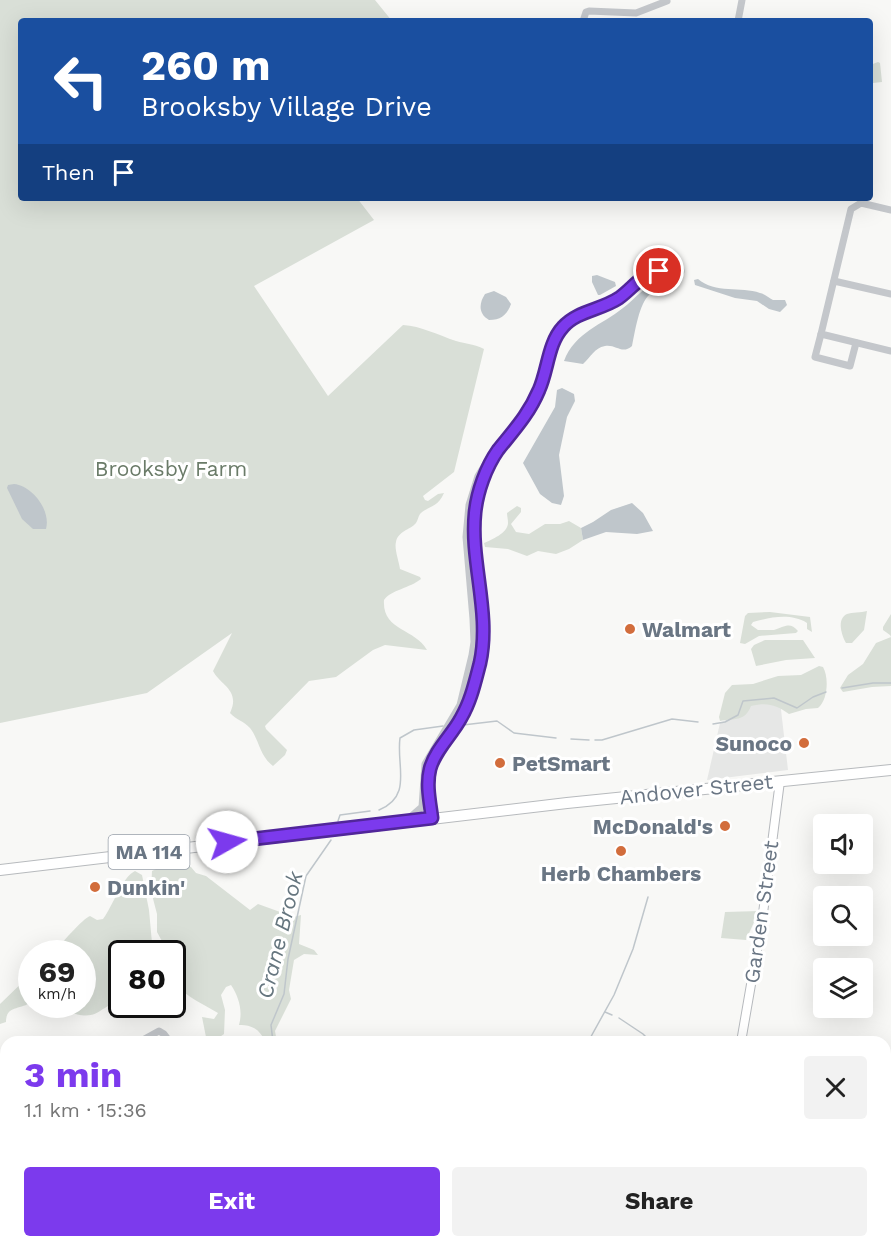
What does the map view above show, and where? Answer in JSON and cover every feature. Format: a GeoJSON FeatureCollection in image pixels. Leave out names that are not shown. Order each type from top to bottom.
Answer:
{"type":"FeatureCollection","features":[{"type":"Feature","properties":{"kind":"highway","name":"Andover Street"},"geometry":{"type":"LineString","coordinates":[[0,870],[432,818],[891,770]]}},
{"type":"Feature","properties":{"kind":"main road","name":"Garden Street"},"geometry":{"type":"LineString","coordinates":[[742,1036],[762,921],[780,781]]}},
{"type":"Feature","properties":{"kind":"street"},"geometry":{"type":"LineString","coordinates":[[584,18],[586,12],[589,11],[636,14],[667,0]]}},
{"type":"Feature","properties":{"kind":"street"},"geometry":{"type":"LineString","coordinates":[[739,18],[742,0]]}},
{"type":"Feature","properties":{"kind":"street"},"geometry":{"type":"LineString","coordinates":[[856,343],[850,366],[815,357],[851,209],[861,203],[891,210]]}},
{"type":"Feature","properties":{"kind":"street"},"geometry":{"type":"LineString","coordinates":[[404,822],[422,807],[425,764],[457,713],[464,694],[474,642],[466,537],[468,514],[478,476],[518,427],[532,405],[544,379],[554,339],[564,325],[577,315],[618,298],[646,275],[659,271],[681,271]]}},
{"type":"Feature","properties":{"kind":"street"},"geometry":{"type":"LineString","coordinates":[[834,280],[891,294]]}},
{"type":"Feature","properties":{"kind":"street"},"geometry":{"type":"LineString","coordinates":[[821,334],[891,351]]}},
{"type":"Feature","properties":{"kind":"street"},"geometry":{"type":"LineString","coordinates":[[432,818],[428,783],[432,763],[469,704],[480,661],[483,644],[475,512],[482,485],[498,451]]}},
{"type":"Feature","properties":{"kind":"street"},"geometry":{"type":"LineString","coordinates":[[150,1036],[159,1031],[166,1036]]}},
{"type":"Feature","properties":{"kind":"shaded area"},"geometry":{"type":"Polygon","coordinates":[[[597,275],[615,282],[616,286],[598,295],[592,282],[592,276],[597,275]]]}},
{"type":"Feature","properties":{"kind":"shaded area"},"geometry":{"type":"Polygon","coordinates":[[[698,279],[712,287],[753,291],[773,300],[785,300],[787,305],[780,312],[769,309],[757,301],[735,298],[695,285],[694,280],[698,279]]]}},
{"type":"Feature","properties":{"kind":"shaded area"},"geometry":{"type":"Polygon","coordinates":[[[661,280],[670,283],[674,288],[669,293],[652,293],[646,298],[638,318],[632,346],[625,350],[609,346],[601,347],[583,364],[564,361],[582,336],[623,308],[646,288],[661,280]]]}},
{"type":"Feature","properties":{"kind":"shaded area"},"geometry":{"type":"Polygon","coordinates":[[[494,291],[506,297],[511,304],[503,316],[489,320],[481,312],[481,305],[485,294],[494,291]]]}},
{"type":"Feature","properties":{"kind":"shaded area"},"geometry":{"type":"Polygon","coordinates":[[[562,388],[574,394],[575,401],[567,417],[559,455],[564,496],[561,505],[552,503],[540,494],[523,463],[555,407],[557,390],[562,388]]]}},
{"type":"Feature","properties":{"kind":"shaded area"},"geometry":{"type":"Polygon","coordinates":[[[14,484],[28,489],[39,500],[46,515],[46,529],[33,529],[22,519],[7,488],[8,485],[14,484]]]}},
{"type":"Feature","properties":{"kind":"shaded area"},"geometry":{"type":"Polygon","coordinates":[[[632,503],[643,513],[653,531],[637,534],[606,532],[583,540],[581,528],[611,510],[632,503]]]}},
{"type":"Feature","properties":{"kind":"shaded area"},"geometry":{"type":"Polygon","coordinates":[[[743,701],[780,701],[788,770],[707,780],[720,723],[738,715],[743,701]]]}},
{"type":"Feature","properties":{"kind":"green space","name":"Brooksby Farm"},"geometry":{"type":"Polygon","coordinates":[[[0,0],[375,0],[390,18],[18,18],[18,201],[359,201],[374,220],[254,286],[328,396],[403,325],[423,329],[484,349],[454,472],[423,496],[428,501],[444,493],[435,505],[423,511],[416,523],[397,538],[396,551],[400,569],[421,579],[384,600],[388,618],[415,637],[427,650],[385,645],[373,650],[336,677],[309,681],[265,726],[287,750],[273,766],[262,753],[250,728],[230,713],[233,705],[231,693],[213,671],[232,633],[147,693],[0,723],[0,0]]]}},
{"type":"Feature","properties":{"kind":"green space"},"geometry":{"type":"Polygon","coordinates":[[[880,63],[882,82],[873,83],[873,64],[880,63]]]}},
{"type":"Feature","properties":{"kind":"green space"},"geometry":{"type":"Polygon","coordinates":[[[517,506],[521,508],[521,512],[511,524],[516,532],[529,534],[545,524],[560,524],[569,521],[581,528],[583,540],[556,554],[538,551],[527,556],[508,549],[485,547],[484,543],[499,536],[505,530],[508,523],[507,513],[517,506]]]}},
{"type":"Feature","properties":{"kind":"green space"},"geometry":{"type":"Polygon","coordinates":[[[867,611],[864,630],[852,643],[846,643],[841,628],[844,616],[849,613],[867,611]]]}},
{"type":"Feature","properties":{"kind":"green space"},"geometry":{"type":"Polygon","coordinates":[[[770,612],[810,617],[812,632],[807,629],[807,623],[801,620],[774,617],[753,622],[751,625],[758,630],[774,630],[790,625],[798,631],[759,636],[745,644],[740,643],[745,616],[748,613],[770,612]]]}},
{"type":"Feature","properties":{"kind":"green space"},"geometry":{"type":"Polygon","coordinates":[[[891,614],[891,637],[883,630],[883,627],[891,614]]]}},
{"type":"Feature","properties":{"kind":"green space"},"geometry":{"type":"Polygon","coordinates":[[[891,637],[891,686],[843,692],[840,688],[848,675],[863,664],[876,643],[891,637]]]}},
{"type":"Feature","properties":{"kind":"green space"},"geometry":{"type":"Polygon","coordinates":[[[765,640],[803,640],[815,658],[786,660],[756,666],[751,649],[765,640]]]}},
{"type":"Feature","properties":{"kind":"green space"},"geometry":{"type":"Polygon","coordinates":[[[819,666],[825,671],[827,682],[824,700],[818,708],[789,714],[772,705],[762,704],[751,706],[746,715],[742,717],[720,721],[725,693],[732,685],[753,684],[778,676],[801,675],[819,666]]]}},
{"type":"Feature","properties":{"kind":"green space"},"geometry":{"type":"Polygon","coordinates":[[[179,864],[191,867],[196,873],[206,876],[250,910],[258,904],[294,917],[301,915],[299,944],[314,950],[318,955],[304,954],[294,960],[289,990],[291,999],[275,1031],[276,1036],[262,1036],[256,1029],[239,1025],[240,1004],[231,985],[226,987],[221,995],[225,1010],[224,1034],[206,1036],[202,1017],[214,1019],[218,1013],[186,994],[186,940],[161,940],[157,932],[157,914],[151,891],[152,871],[167,869],[179,864]]]}},
{"type":"Feature","properties":{"kind":"green space"},"geometry":{"type":"Polygon","coordinates":[[[135,871],[142,875],[152,940],[108,940],[108,1006],[96,1013],[96,940],[64,940],[90,916],[97,920],[103,919],[130,874],[135,871]]]}},
{"type":"Feature","properties":{"kind":"green space"},"geometry":{"type":"Polygon","coordinates":[[[759,911],[746,940],[721,938],[725,912],[759,911]]]}},
{"type":"Feature","properties":{"kind":"green space"},"geometry":{"type":"Polygon","coordinates":[[[18,987],[18,1007],[11,1010],[6,1022],[0,1024],[0,1004],[18,987]]]}},
{"type":"Feature","properties":{"kind":"waterway","name":"Crane Brook"},"geometry":{"type":"LineString","coordinates":[[842,688],[873,683],[891,683]]}},
{"type":"Feature","properties":{"kind":"waterway","name":"Crane Brook"},"geometry":{"type":"LineString","coordinates":[[713,724],[725,722],[738,715],[743,701],[774,698],[797,708],[813,697],[826,692]]}},
{"type":"Feature","properties":{"kind":"waterway","name":"Crane Brook"},"geometry":{"type":"LineString","coordinates":[[595,740],[602,740],[672,719],[698,722]]}},
{"type":"Feature","properties":{"kind":"waterway","name":"Crane Brook"},"geometry":{"type":"LineString","coordinates":[[463,725],[497,721],[514,733],[556,738]]}},
{"type":"Feature","properties":{"kind":"waterway","name":"Crane Brook"},"geometry":{"type":"LineString","coordinates":[[379,810],[396,797],[400,788],[400,738],[414,730],[443,726]]}},
{"type":"Feature","properties":{"kind":"waterway","name":"Crane Brook"},"geometry":{"type":"LineString","coordinates":[[571,739],[589,740]]}},
{"type":"Feature","properties":{"kind":"waterway","name":"Crane Brook"},"geometry":{"type":"LineString","coordinates":[[338,821],[340,815],[370,811]]}},
{"type":"Feature","properties":{"kind":"waterway","name":"Crane Brook"},"geometry":{"type":"LineString","coordinates":[[272,1036],[271,1025],[284,994],[288,959],[306,876],[331,840]]}},
{"type":"Feature","properties":{"kind":"waterway"},"geometry":{"type":"LineString","coordinates":[[591,1036],[614,995],[633,949],[648,897]]}},
{"type":"Feature","properties":{"kind":"waterway"},"geometry":{"type":"LineString","coordinates":[[605,1012],[612,1015]]}},
{"type":"Feature","properties":{"kind":"waterway"},"geometry":{"type":"LineString","coordinates":[[619,1018],[645,1036]]}},
{"type":"Feature","properties":{"kind":"place","name":"Walmart"},"geometry":{"type":"Point","coordinates":[630,629]}},
{"type":"Feature","properties":{"kind":"place","name":"Sunoco"},"geometry":{"type":"Point","coordinates":[804,743]}},
{"type":"Feature","properties":{"kind":"place","name":"PetSmart"},"geometry":{"type":"Point","coordinates":[500,763]}},
{"type":"Feature","properties":{"kind":"place","name":"McDonald's"},"geometry":{"type":"Point","coordinates":[725,826]}},
{"type":"Feature","properties":{"kind":"place","name":"Herb Chambers"},"geometry":{"type":"Point","coordinates":[621,851]}},
{"type":"Feature","properties":{"kind":"place","name":"Dunkin'"},"geometry":{"type":"Point","coordinates":[95,887]}},
{"type":"Feature","properties":{"kind":"route"},"geometry":{"type":"LineString","coordinates":[[227,842],[432,818],[429,771],[435,757],[469,704],[483,644],[474,525],[478,495],[489,466],[525,418],[539,392],[554,339],[564,325],[577,315],[606,305],[628,291],[642,277],[659,271]]}}]}
